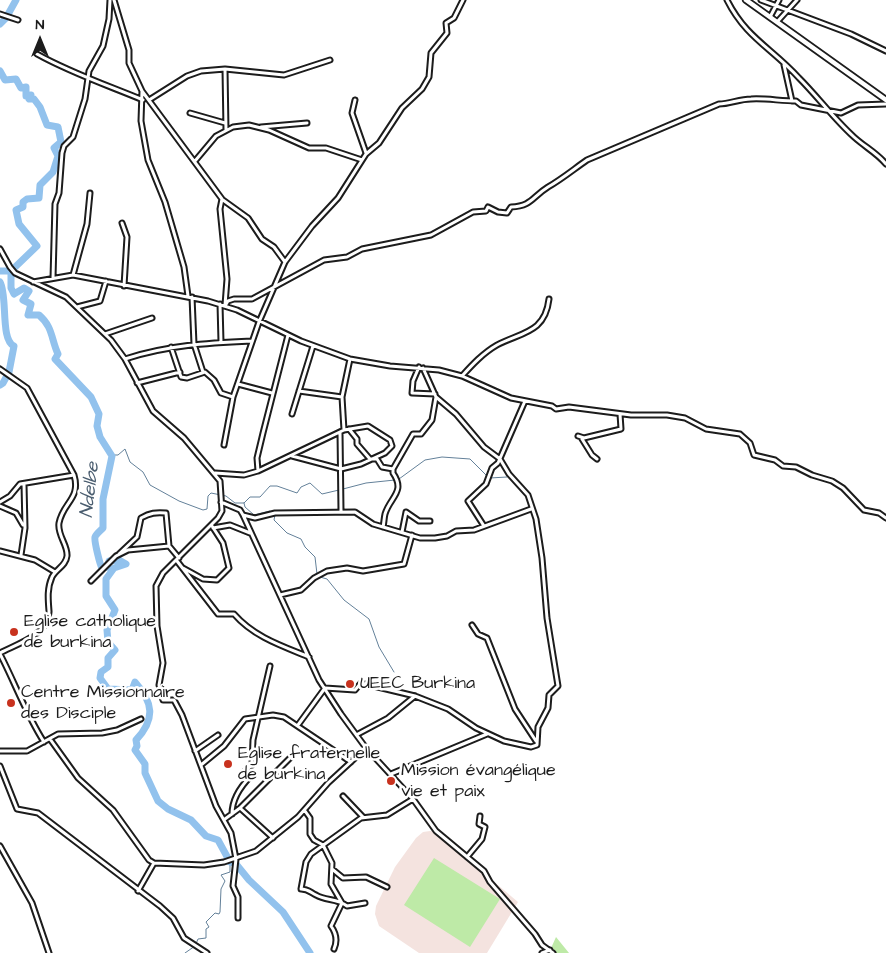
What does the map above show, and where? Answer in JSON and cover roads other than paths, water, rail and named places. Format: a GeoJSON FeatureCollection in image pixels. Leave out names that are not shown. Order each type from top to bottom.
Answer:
{"type":"FeatureCollection","features":[{"type":"Feature","properties":{"kind":"main road"},"geometry":{"type":"LineString","coordinates":[[746,0],[886,102]]}},
{"type":"Feature","properties":{"kind":"street"},"geometry":{"type":"LineString","coordinates":[[53,278],[55,204],[59,193],[62,154],[64,146],[73,137],[85,99],[92,65],[103,46],[110,0]]}},
{"type":"Feature","properties":{"kind":"street"},"geometry":{"type":"LineString","coordinates":[[114,0],[129,50],[129,63],[142,91],[222,199],[248,218],[262,239],[274,247],[285,262]]}},
{"type":"Feature","properties":{"kind":"street"},"geometry":{"type":"LineString","coordinates":[[224,445],[233,397],[259,322],[285,262],[312,226],[338,198],[366,154],[383,138],[402,108],[422,89],[429,77],[431,53],[447,33],[446,22],[454,18],[463,0]]}},
{"type":"Feature","properties":{"kind":"street"},"geometry":{"type":"LineString","coordinates":[[727,0],[746,31],[784,64],[854,137],[878,154],[886,164]]}},
{"type":"Feature","properties":{"kind":"street"},"geometry":{"type":"LineString","coordinates":[[761,0],[775,7],[851,34],[886,51]]}},
{"type":"Feature","properties":{"kind":"street"},"geometry":{"type":"LineString","coordinates":[[770,17],[779,0]]}},
{"type":"Feature","properties":{"kind":"street"},"geometry":{"type":"LineString","coordinates":[[777,22],[797,0]]}},
{"type":"Feature","properties":{"kind":"street"},"geometry":{"type":"LineString","coordinates":[[2,14],[18,20]]}},
{"type":"Feature","properties":{"kind":"street"},"geometry":{"type":"LineString","coordinates":[[37,54],[73,74],[143,100]]}},
{"type":"Feature","properties":{"kind":"street"},"geometry":{"type":"LineString","coordinates":[[149,100],[187,76],[201,71],[225,69],[284,75],[330,60]]}},
{"type":"Feature","properties":{"kind":"street"},"geometry":{"type":"LineString","coordinates":[[784,64],[792,101]]}},
{"type":"Feature","properties":{"kind":"street"},"geometry":{"type":"LineString","coordinates":[[225,69],[226,130]]}},
{"type":"Feature","properties":{"kind":"street"},"geometry":{"type":"LineString","coordinates":[[142,91],[143,100],[140,121],[148,160],[166,202],[184,267],[190,297],[194,344],[203,372]]}},
{"type":"Feature","properties":{"kind":"street"},"geometry":{"type":"LineString","coordinates":[[225,306],[228,301],[234,299],[252,299],[324,260],[347,257],[362,249],[431,235],[473,212],[486,211],[488,207],[498,212],[507,213],[511,208],[520,207],[534,201],[545,189],[570,175],[587,160],[719,104],[751,98],[792,101],[801,105],[841,113],[858,105],[886,102]]}},
{"type":"Feature","properties":{"kind":"street"},"geometry":{"type":"LineString","coordinates":[[355,100],[352,113],[366,154]]}},
{"type":"Feature","properties":{"kind":"street"},"geometry":{"type":"LineString","coordinates":[[190,113],[226,123]]}},
{"type":"Feature","properties":{"kind":"street"},"geometry":{"type":"LineString","coordinates":[[195,161],[216,136],[226,130],[244,126],[258,127],[307,123]]}},
{"type":"Feature","properties":{"kind":"street"},"geometry":{"type":"LineString","coordinates":[[258,127],[309,148],[326,148],[362,160]]}},
{"type":"Feature","properties":{"kind":"street"},"geometry":{"type":"LineString","coordinates":[[72,275],[87,224],[90,193]]}},
{"type":"Feature","properties":{"kind":"street"},"geometry":{"type":"LineString","coordinates":[[222,199],[220,209],[227,279],[225,306]]}},
{"type":"Feature","properties":{"kind":"street"},"geometry":{"type":"LineString","coordinates":[[122,223],[127,237],[124,286]]}},
{"type":"Feature","properties":{"kind":"street"},"geometry":{"type":"LineString","coordinates":[[0,249],[15,273],[66,297],[105,334],[125,359],[153,411],[165,424],[184,438],[220,481],[222,511],[213,527],[163,573],[156,586],[157,626],[164,663],[159,685],[163,700],[174,700],[176,704],[216,806],[231,833],[235,859],[233,886],[238,896],[238,918]]}},
{"type":"Feature","properties":{"kind":"street"},"geometry":{"type":"LineString","coordinates":[[33,282],[72,275],[220,304],[313,346],[350,359],[390,366],[439,370],[462,376],[511,398],[552,406],[556,409],[570,407],[620,414],[685,418],[706,429],[740,434],[750,443],[754,455],[775,460],[783,466],[796,467],[812,475],[832,481],[843,488],[864,510],[879,513],[886,518]]}},
{"type":"Feature","properties":{"kind":"street"},"geometry":{"type":"LineString","coordinates":[[77,307],[100,301],[106,281]]}},
{"type":"Feature","properties":{"kind":"street"},"geometry":{"type":"LineString","coordinates":[[462,376],[480,358],[496,346],[536,327],[548,313],[549,299]]}},
{"type":"Feature","properties":{"kind":"street"},"geometry":{"type":"LineString","coordinates":[[220,304],[221,342]]}},
{"type":"Feature","properties":{"kind":"street"},"geometry":{"type":"LineString","coordinates":[[105,334],[152,318]]}},
{"type":"Feature","properties":{"kind":"street"},"geometry":{"type":"LineString","coordinates":[[258,471],[258,458],[272,393],[288,335]]}},
{"type":"Feature","properties":{"kind":"street"},"geometry":{"type":"LineString","coordinates":[[125,359],[171,346],[252,341]]}},
{"type":"Feature","properties":{"kind":"street"},"geometry":{"type":"LineString","coordinates":[[171,346],[184,378],[203,372],[214,380],[221,393],[233,397]]}},
{"type":"Feature","properties":{"kind":"street"},"geometry":{"type":"LineString","coordinates":[[292,414],[313,346]]}},
{"type":"Feature","properties":{"kind":"street"},"geometry":{"type":"LineString","coordinates":[[340,512],[342,397],[350,359]]}},
{"type":"Feature","properties":{"kind":"street"},"geometry":{"type":"LineString","coordinates":[[421,368],[436,396],[456,414],[484,447],[500,459],[509,474],[528,495],[536,520],[542,558],[547,618],[558,686],[549,695],[548,708],[538,727],[537,745]]}},
{"type":"Feature","properties":{"kind":"street"},"geometry":{"type":"LineString","coordinates":[[421,368],[413,381],[412,393],[436,396]]}},
{"type":"Feature","properties":{"kind":"street"},"geometry":{"type":"LineString","coordinates":[[0,369],[27,388],[74,475],[77,490],[59,521],[59,531],[67,556],[63,565],[55,572],[48,589],[49,617],[47,623],[33,636],[0,654],[14,681],[28,717],[44,742]]}},
{"type":"Feature","properties":{"kind":"street"},"geometry":{"type":"LineString","coordinates":[[137,383],[180,372]]}},
{"type":"Feature","properties":{"kind":"street"},"geometry":{"type":"LineString","coordinates":[[238,384],[272,393]]}},
{"type":"Feature","properties":{"kind":"street"},"geometry":{"type":"LineString","coordinates":[[299,391],[342,397]]}},
{"type":"Feature","properties":{"kind":"street"},"geometry":{"type":"LineString","coordinates":[[383,527],[385,513],[398,491],[398,480],[393,473],[393,469],[413,434],[421,434],[432,420],[436,396]]}},
{"type":"Feature","properties":{"kind":"street"},"geometry":{"type":"LineString","coordinates":[[484,526],[468,501],[486,484],[492,468],[500,459],[525,401]]}},
{"type":"Feature","properties":{"kind":"street"},"geometry":{"type":"LineString","coordinates":[[597,459],[580,438],[621,429],[620,414]]}},
{"type":"Feature","properties":{"kind":"street"},"geometry":{"type":"LineString","coordinates":[[214,473],[244,475],[258,471],[348,429],[368,426],[392,442],[392,446],[385,452],[341,469],[292,456]]}},
{"type":"Feature","properties":{"kind":"street"},"geometry":{"type":"LineString","coordinates":[[348,429],[370,459]]}},
{"type":"Feature","properties":{"kind":"street"},"geometry":{"type":"LineString","coordinates":[[370,459],[377,459],[382,467],[393,469]]}},
{"type":"Feature","properties":{"kind":"street"},"geometry":{"type":"LineString","coordinates":[[0,502],[10,496],[16,486],[74,475]]}},
{"type":"Feature","properties":{"kind":"street"},"geometry":{"type":"LineString","coordinates":[[21,555],[25,528],[24,484]]}},
{"type":"Feature","properties":{"kind":"street"},"geometry":{"type":"LineString","coordinates":[[221,502],[240,510],[243,514],[250,534],[309,658],[325,688],[366,748],[413,799],[436,831],[484,871],[490,882],[535,934],[542,945],[552,951]]}},
{"type":"Feature","properties":{"kind":"street"},"geometry":{"type":"LineString","coordinates":[[0,506],[16,513],[25,528]]}},
{"type":"Feature","properties":{"kind":"street"},"geometry":{"type":"LineString","coordinates":[[243,514],[255,518],[275,513],[354,512],[373,524],[412,535],[435,538],[447,536],[456,531],[484,526],[531,509]]}},
{"type":"Feature","properties":{"kind":"street"},"geometry":{"type":"LineString","coordinates":[[402,532],[406,512],[419,521],[430,521]]}},
{"type":"Feature","properties":{"kind":"street"},"geometry":{"type":"LineString","coordinates":[[91,581],[137,537],[141,518],[148,513],[166,513],[169,546],[178,559],[180,566],[218,614],[234,614],[243,624],[266,640],[309,658]]}},
{"type":"Feature","properties":{"kind":"street"},"geometry":{"type":"LineString","coordinates":[[213,527],[230,525],[250,534]]}},
{"type":"Feature","properties":{"kind":"street"},"geometry":{"type":"LineString","coordinates":[[180,566],[203,579],[217,580],[228,571],[229,568],[223,544],[213,527]]}},
{"type":"Feature","properties":{"kind":"street"},"geometry":{"type":"LineString","coordinates":[[280,595],[301,590],[314,578],[327,571],[347,568],[363,571],[404,564],[412,535]]}},
{"type":"Feature","properties":{"kind":"street"},"geometry":{"type":"LineString","coordinates":[[119,554],[128,550],[169,546]]}},
{"type":"Feature","properties":{"kind":"street"},"geometry":{"type":"LineString","coordinates":[[0,551],[35,560],[55,572]]}},
{"type":"Feature","properties":{"kind":"street"},"geometry":{"type":"LineString","coordinates":[[472,625],[478,634],[487,638],[515,709],[524,726],[535,737],[537,745]]}},
{"type":"Feature","properties":{"kind":"street"},"geometry":{"type":"LineString","coordinates":[[232,814],[232,806],[242,786],[251,776],[246,770],[252,765],[253,740],[270,666]]}},
{"type":"Feature","properties":{"kind":"street"},"geometry":{"type":"LineString","coordinates":[[325,688],[355,690],[361,683],[415,696],[448,709],[504,741],[531,747],[537,745]]}},
{"type":"Feature","properties":{"kind":"street"},"geometry":{"type":"LineString","coordinates":[[298,726],[325,688]]}},
{"type":"Feature","properties":{"kind":"street"},"geometry":{"type":"LineString","coordinates":[[358,734],[388,718],[415,696]]}},
{"type":"Feature","properties":{"kind":"street"},"geometry":{"type":"LineString","coordinates":[[201,764],[224,746],[246,719],[260,716],[284,717],[351,762]]}},
{"type":"Feature","properties":{"kind":"street"},"geometry":{"type":"LineString","coordinates":[[0,751],[27,750],[58,734],[67,732],[102,733],[117,730],[140,719]]}},
{"type":"Feature","properties":{"kind":"street"},"geometry":{"type":"LineString","coordinates":[[391,774],[488,733]]}},
{"type":"Feature","properties":{"kind":"street"},"geometry":{"type":"LineString","coordinates":[[195,750],[218,735]]}},
{"type":"Feature","properties":{"kind":"street"},"geometry":{"type":"LineString","coordinates":[[50,739],[78,778],[113,810],[137,844],[154,863],[189,865],[224,862],[256,851],[305,811],[328,783],[366,748]]}},
{"type":"Feature","properties":{"kind":"street"},"geometry":{"type":"LineString","coordinates":[[224,819],[240,808],[290,758]]}},
{"type":"Feature","properties":{"kind":"street"},"geometry":{"type":"LineString","coordinates":[[0,766],[17,809],[38,813],[173,918],[184,938],[207,953]]}},
{"type":"Feature","properties":{"kind":"street"},"geometry":{"type":"LineString","coordinates":[[343,796],[363,818]]}},
{"type":"Feature","properties":{"kind":"street"},"geometry":{"type":"LineString","coordinates":[[342,902],[301,889],[306,862],[311,854],[349,825],[363,818],[387,815],[413,799]]}},
{"type":"Feature","properties":{"kind":"street"},"geometry":{"type":"LineString","coordinates":[[240,808],[273,838]]}},
{"type":"Feature","properties":{"kind":"street"},"geometry":{"type":"LineString","coordinates":[[305,811],[310,818],[310,834],[314,840],[323,845],[332,863],[331,884],[342,902],[347,906],[365,903]]}},
{"type":"Feature","properties":{"kind":"street"},"geometry":{"type":"LineString","coordinates":[[467,857],[482,839],[485,827],[479,824],[480,816]]}},
{"type":"Feature","properties":{"kind":"street"},"geometry":{"type":"LineString","coordinates":[[0,846],[32,903],[49,953]]}},
{"type":"Feature","properties":{"kind":"street"},"geometry":{"type":"LineString","coordinates":[[138,890],[154,863]]}},
{"type":"Feature","properties":{"kind":"street"},"geometry":{"type":"LineString","coordinates":[[332,869],[343,878],[366,877],[387,887]]}},
{"type":"Feature","properties":{"kind":"street"},"geometry":{"type":"LineString","coordinates":[[334,949],[336,932],[331,926],[342,902]]}},
{"type":"Feature","properties":{"kind":"street"},"geometry":{"type":"LineString","coordinates":[[542,953],[552,951]]}},
{"type":"Feature","properties":{"kind":"waterway","name":"Ndelbe"},"geometry":{"type":"LineString","coordinates":[[0,24],[6,18],[16,0]]}},
{"type":"Feature","properties":{"kind":"waterway","name":"Ndelbe"},"geometry":{"type":"LineString","coordinates":[[0,71],[5,80],[16,79],[21,88],[26,87],[26,96],[31,95],[29,99],[34,99],[40,107],[47,125],[58,127],[61,142],[54,148],[58,156],[53,172],[40,185],[39,198],[27,199],[23,202],[23,207],[16,210],[19,224],[37,246],[11,271],[11,288],[14,294],[24,288],[29,291],[23,300],[31,304],[28,315],[39,315],[44,320],[58,354],[55,359],[91,397],[99,414],[97,426],[100,437],[112,456],[103,499],[103,528],[96,536],[95,543],[102,568],[107,567],[109,561],[119,560],[126,564],[114,568],[106,579],[106,596],[115,610],[107,630],[108,642],[115,650],[108,658],[108,667],[101,672],[100,678],[108,689],[132,690],[135,682],[146,697],[150,711],[149,718],[147,725],[136,740],[137,746],[135,750],[145,764],[145,773],[158,801],[168,809],[191,820],[206,836],[218,840],[230,862],[236,864],[249,880],[283,912],[310,953]]}},
{"type":"Feature","properties":{"kind":"waterway"},"geometry":{"type":"LineString","coordinates":[[0,271],[11,271]]}},
{"type":"Feature","properties":{"kind":"waterway"},"geometry":{"type":"LineString","coordinates":[[0,282],[4,297],[7,335],[14,346],[9,372],[0,385]]}},
{"type":"Feature","properties":{"kind":"waterway"},"geometry":{"type":"LineString","coordinates":[[111,455],[118,455],[125,449],[130,462],[143,472],[150,485],[179,501],[203,510],[207,509],[208,496],[211,493],[226,496],[235,503],[244,503],[250,497],[260,497],[270,486],[277,486],[297,493],[301,487],[310,483],[322,494],[339,490]]}},
{"type":"Feature","properties":{"kind":"waterway"},"geometry":{"type":"LineString","coordinates":[[399,479],[425,460],[442,457],[470,459],[487,476]]}},
{"type":"Feature","properties":{"kind":"waterway"},"geometry":{"type":"LineString","coordinates":[[490,478],[507,477]]}},
{"type":"Feature","properties":{"kind":"waterway"},"geometry":{"type":"LineString","coordinates":[[343,489],[366,483],[395,480]]}},
{"type":"Feature","properties":{"kind":"waterway"},"geometry":{"type":"LineString","coordinates":[[244,503],[245,507],[254,515],[270,511],[275,515],[274,520],[287,533],[301,539],[305,547],[315,557],[317,574]]}},
{"type":"Feature","properties":{"kind":"waterway"},"geometry":{"type":"LineString","coordinates":[[320,577],[327,579],[344,600],[369,619],[379,647],[394,672]]}},
{"type":"Feature","properties":{"kind":"waterway"},"geometry":{"type":"LineString","coordinates":[[185,953],[195,946],[198,939],[206,938],[206,929],[209,927],[206,922],[215,913],[219,914],[220,912],[221,889],[225,881],[221,875],[230,872],[230,862]]}},
{"type":"Feature","properties":{"kind":"place","name":"Eglise catholique de burkina"},"geometry":{"type":"Point","coordinates":[14,632]}},
{"type":"Feature","properties":{"kind":"place","name":"UEEC Burkina"},"geometry":{"type":"Point","coordinates":[350,684]}},
{"type":"Feature","properties":{"kind":"place","name":"Centre Missionnaire des Disciple"},"geometry":{"type":"Point","coordinates":[11,703]}},
{"type":"Feature","properties":{"kind":"place","name":"Eglise fraternelle de burkina"},"geometry":{"type":"Point","coordinates":[228,764]}},
{"type":"Feature","properties":{"kind":"place","name":"Mission évangélique vie et paix"},"geometry":{"type":"Point","coordinates":[391,781]}}]}
